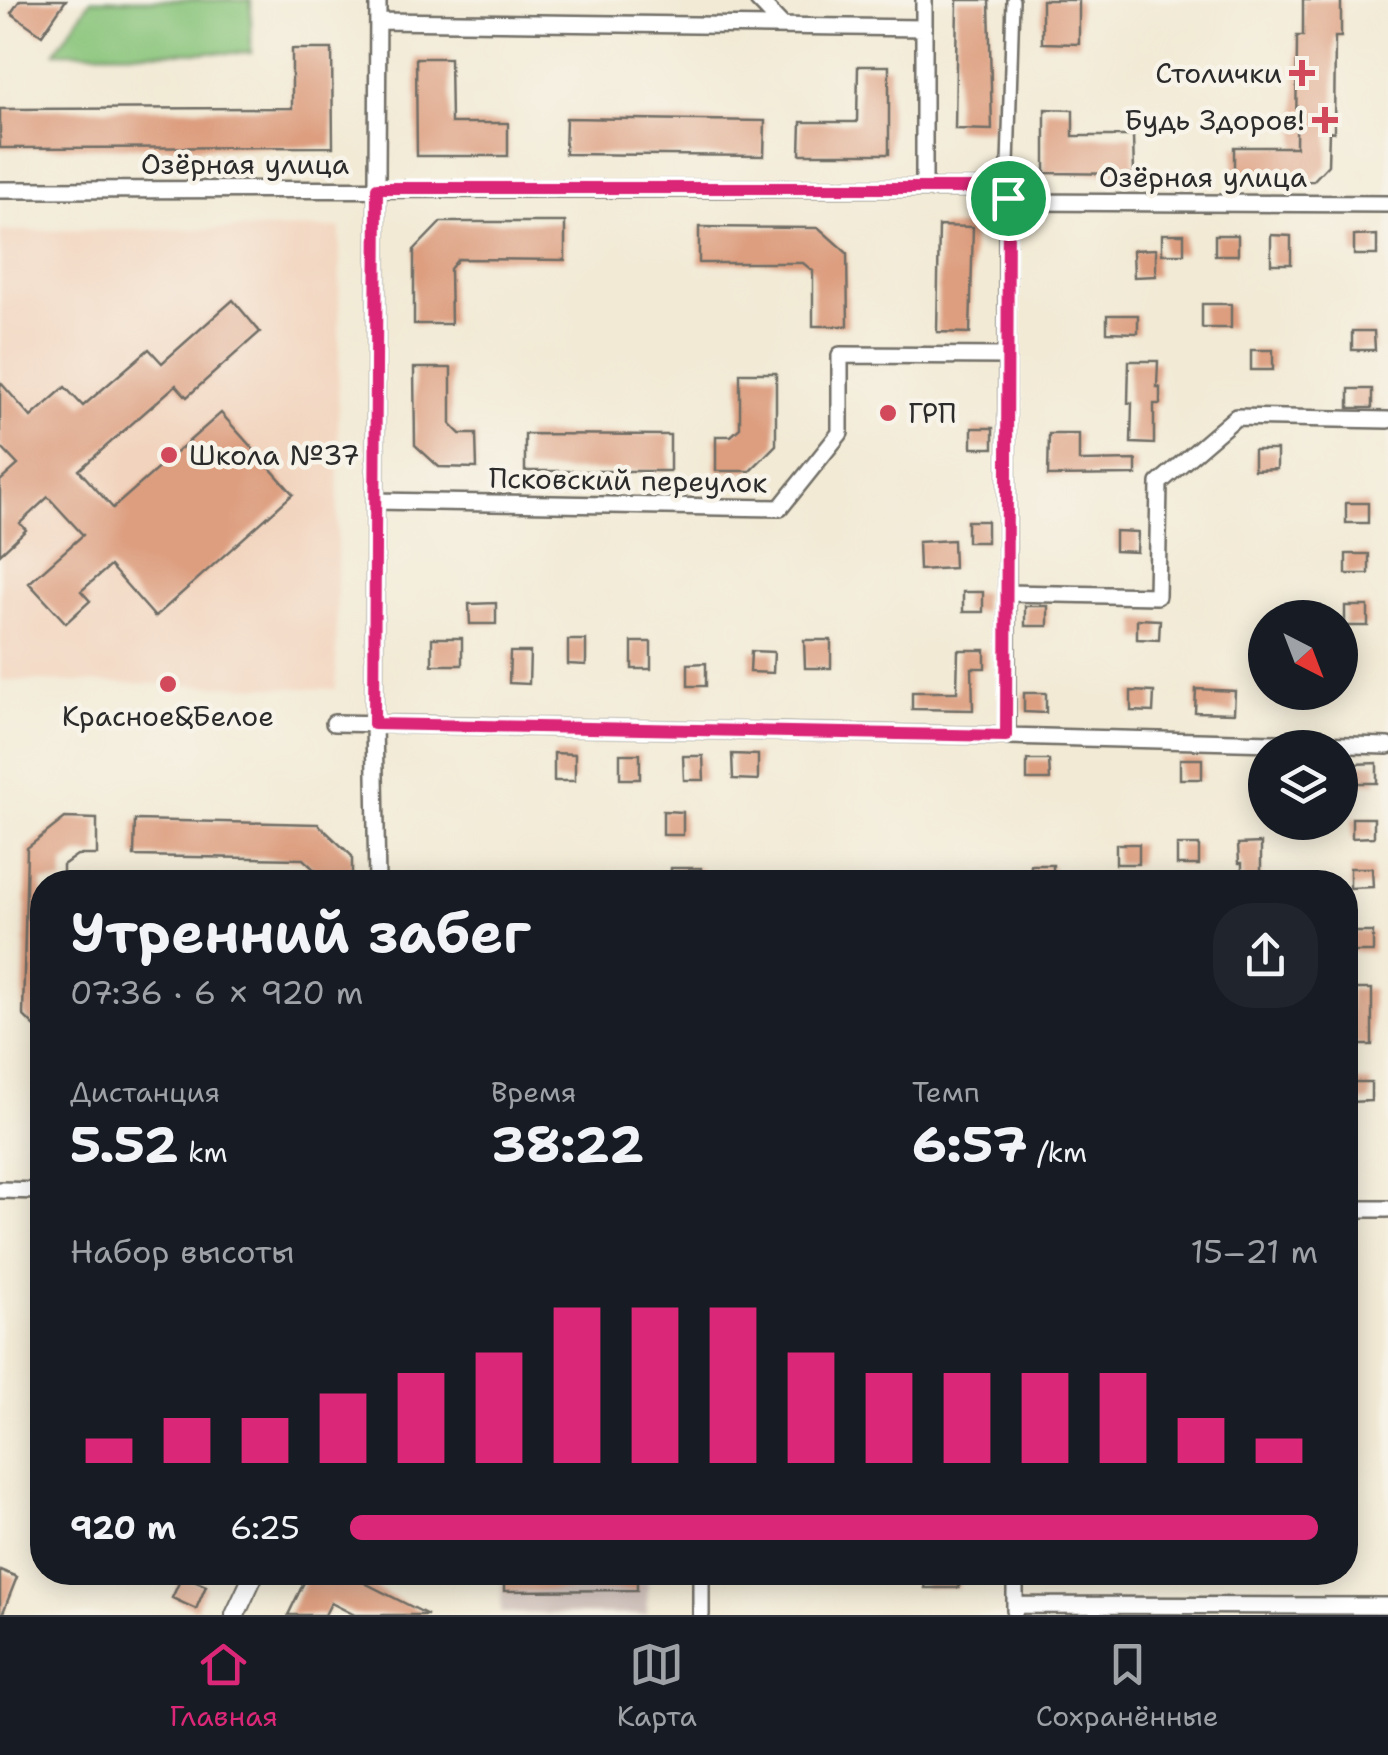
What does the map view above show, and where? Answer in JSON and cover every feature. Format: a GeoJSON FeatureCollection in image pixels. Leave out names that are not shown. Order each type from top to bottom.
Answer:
{"type":"FeatureCollection","features":[{"type":"Feature","properties":{"kind":"street"},"geometry":{"type":"LineString","coordinates":[[377,870],[378,0]]}},
{"type":"Feature","properties":{"kind":"street"},"geometry":{"type":"LineString","coordinates":[[758,0],[783,26]]}},
{"type":"Feature","properties":{"kind":"street"},"geometry":{"type":"LineString","coordinates":[[924,0],[924,188]]}},
{"type":"Feature","properties":{"kind":"street"},"geometry":{"type":"LineString","coordinates":[[1006,736],[1008,198],[1013,0]]}},
{"type":"Feature","properties":{"kind":"street"},"geometry":{"type":"LineString","coordinates":[[378,21],[924,28]]}},
{"type":"Feature","properties":{"kind":"street","name":"Озёрная улица"},"geometry":{"type":"LineString","coordinates":[[0,190],[986,188],[1021,202],[1388,204]]}},
{"type":"Feature","properties":{"kind":"street","name":"Псковский переулок"},"geometry":{"type":"LineString","coordinates":[[375,501],[780,508],[840,433],[840,355],[1007,356]]}},
{"type":"Feature","properties":{"kind":"street"},"geometry":{"type":"LineString","coordinates":[[1007,593],[1157,596],[1158,483],[1236,417],[1388,420]]}},
{"type":"Feature","properties":{"kind":"street"},"geometry":{"type":"LineString","coordinates":[[334,723],[1388,746]]}},
{"type":"Feature","properties":{"kind":"street"},"geometry":{"type":"LineString","coordinates":[[0,1190],[30,1191]]}},
{"type":"Feature","properties":{"kind":"street"},"geometry":{"type":"LineString","coordinates":[[1358,1209],[1388,1209]]}},
{"type":"Feature","properties":{"kind":"street"},"geometry":{"type":"LineString","coordinates":[[234,1615],[249,1585]]}},
{"type":"Feature","properties":{"kind":"street"},"geometry":{"type":"LineString","coordinates":[[701,1585],[701,1615]]}},
{"type":"Feature","properties":{"kind":"street"},"geometry":{"type":"LineString","coordinates":[[1014,1585],[1015,1610],[1388,1606]]}},
{"type":"Feature","properties":{"kind":"shaded area","name":"Школа №37"},"geometry":{"type":"Polygon","coordinates":[[[340,228],[336,689],[0,680],[0,231],[340,228]]]}},
{"type":"Feature","properties":{"kind":"shaded area"},"geometry":{"type":"Polygon","coordinates":[[[502,1585],[648,1585],[647,1615],[501,1613],[502,1585]]]}},
{"type":"Feature","properties":{"kind":"green space"},"geometry":{"type":"Polygon","coordinates":[[[91,0],[251,0],[251,53],[55,52],[91,0]]]}},
{"type":"Feature","properties":{"kind":"building"},"geometry":{"type":"Polygon","coordinates":[[[20,0],[66,0],[42,35],[11,13],[20,0]]]}},
{"type":"Feature","properties":{"kind":"building"},"geometry":{"type":"Polygon","coordinates":[[[957,0],[989,0],[992,130],[955,129],[957,0]]]}},
{"type":"Feature","properties":{"kind":"building"},"geometry":{"type":"Polygon","coordinates":[[[1042,0],[1079,0],[1079,44],[1042,43],[1042,0]]]}},
{"type":"Feature","properties":{"kind":"building"},"geometry":{"type":"Polygon","coordinates":[[[1303,0],[1341,0],[1341,37],[1335,37],[1334,132],[1329,131],[1328,165],[1313,181],[1234,182],[1234,147],[1296,147],[1297,36],[1303,36],[1303,0]]]}},
{"type":"Feature","properties":{"kind":"building"},"geometry":{"type":"Polygon","coordinates":[[[292,49],[332,49],[333,147],[0,148],[0,109],[292,108],[292,49]]]}},
{"type":"Feature","properties":{"kind":"building"},"geometry":{"type":"Polygon","coordinates":[[[416,58],[450,58],[451,123],[508,123],[508,156],[417,156],[416,58]]]}},
{"type":"Feature","properties":{"kind":"building"},"geometry":{"type":"Polygon","coordinates":[[[858,66],[889,66],[889,154],[800,154],[801,122],[857,122],[858,66]]]}},
{"type":"Feature","properties":{"kind":"building"},"geometry":{"type":"Polygon","coordinates":[[[1045,109],[1073,110],[1073,136],[1133,136],[1134,174],[1045,173],[1045,109]]]}},
{"type":"Feature","properties":{"kind":"building"},"geometry":{"type":"Polygon","coordinates":[[[566,118],[765,121],[764,156],[565,154],[566,118]]]}},
{"type":"Feature","properties":{"kind":"building"},"geometry":{"type":"Polygon","coordinates":[[[441,222],[565,222],[565,260],[458,259],[450,269],[451,324],[414,324],[414,250],[441,222]]]}},
{"type":"Feature","properties":{"kind":"building"},"geometry":{"type":"Polygon","coordinates":[[[939,226],[973,227],[970,333],[937,332],[939,226]]]}},
{"type":"Feature","properties":{"kind":"building"},"geometry":{"type":"Polygon","coordinates":[[[699,227],[819,228],[847,253],[848,326],[813,326],[813,271],[803,263],[699,263],[699,227]]]}},
{"type":"Feature","properties":{"kind":"building"},"geometry":{"type":"Polygon","coordinates":[[[1162,234],[1184,234],[1184,254],[1162,254],[1162,234]]]}},
{"type":"Feature","properties":{"kind":"building"},"geometry":{"type":"Polygon","coordinates":[[[1215,235],[1238,235],[1238,255],[1215,255],[1215,235]]]}},
{"type":"Feature","properties":{"kind":"building"},"geometry":{"type":"Polygon","coordinates":[[[1271,235],[1291,236],[1291,264],[1271,264],[1271,235]]]}},
{"type":"Feature","properties":{"kind":"building"},"geometry":{"type":"Polygon","coordinates":[[[1377,235],[1377,255],[1354,255],[1354,236],[1377,235]]]}},
{"type":"Feature","properties":{"kind":"building"},"geometry":{"type":"Polygon","coordinates":[[[1156,249],[1156,276],[1134,277],[1133,250],[1156,249]]]}},
{"type":"Feature","properties":{"kind":"building"},"geometry":{"type":"Polygon","coordinates":[[[233,300],[260,332],[187,397],[176,385],[79,470],[113,508],[221,413],[293,494],[155,617],[110,566],[81,591],[90,601],[66,623],[29,583],[83,535],[48,497],[20,523],[26,530],[0,554],[0,481],[18,465],[0,446],[0,382],[31,417],[65,387],[83,406],[149,349],[162,363],[233,300]]]}},
{"type":"Feature","properties":{"kind":"building"},"geometry":{"type":"Polygon","coordinates":[[[1202,304],[1231,304],[1231,328],[1202,328],[1202,304]]]}},
{"type":"Feature","properties":{"kind":"building"},"geometry":{"type":"Polygon","coordinates":[[[1107,315],[1138,315],[1138,333],[1107,332],[1107,315]]]}},
{"type":"Feature","properties":{"kind":"building"},"geometry":{"type":"Polygon","coordinates":[[[1352,331],[1374,331],[1375,350],[1352,350],[1352,331]]]}},
{"type":"Feature","properties":{"kind":"building"},"geometry":{"type":"Polygon","coordinates":[[[1251,350],[1273,350],[1273,370],[1251,370],[1251,350]]]}},
{"type":"Feature","properties":{"kind":"building"},"geometry":{"type":"Polygon","coordinates":[[[1129,361],[1158,361],[1160,404],[1154,404],[1154,444],[1131,443],[1129,361]]]}},
{"type":"Feature","properties":{"kind":"building"},"geometry":{"type":"Polygon","coordinates":[[[414,368],[451,368],[451,425],[460,434],[476,434],[477,468],[439,467],[415,445],[414,368]]]}},
{"type":"Feature","properties":{"kind":"building"},"geometry":{"type":"Polygon","coordinates":[[[740,373],[776,373],[776,445],[750,471],[716,471],[716,436],[731,436],[740,428],[740,373]]]}},
{"type":"Feature","properties":{"kind":"building"},"geometry":{"type":"Polygon","coordinates":[[[1349,389],[1372,389],[1372,408],[1349,408],[1349,389]]]}},
{"type":"Feature","properties":{"kind":"building"},"geometry":{"type":"Polygon","coordinates":[[[972,428],[993,428],[993,448],[972,448],[972,428]]]}},
{"type":"Feature","properties":{"kind":"building"},"geometry":{"type":"Polygon","coordinates":[[[525,434],[670,435],[670,471],[525,471],[525,434]]]}},
{"type":"Feature","properties":{"kind":"building"},"geometry":{"type":"Polygon","coordinates":[[[1049,434],[1079,434],[1079,461],[1136,460],[1136,475],[1048,476],[1049,434]]]}},
{"type":"Feature","properties":{"kind":"building"},"geometry":{"type":"Polygon","coordinates":[[[1254,450],[1277,450],[1277,469],[1254,470],[1254,450]]]}},
{"type":"Feature","properties":{"kind":"building"},"geometry":{"type":"Polygon","coordinates":[[[1346,503],[1368,503],[1368,523],[1346,523],[1346,503]]]}},
{"type":"Feature","properties":{"kind":"building"},"geometry":{"type":"Polygon","coordinates":[[[967,521],[987,521],[987,542],[967,542],[967,521]]]}},
{"type":"Feature","properties":{"kind":"building"},"geometry":{"type":"Polygon","coordinates":[[[1115,531],[1138,532],[1137,552],[1115,551],[1115,531]]]}},
{"type":"Feature","properties":{"kind":"building"},"geometry":{"type":"Polygon","coordinates":[[[953,540],[954,568],[919,570],[918,542],[953,540]]]}},
{"type":"Feature","properties":{"kind":"building"},"geometry":{"type":"Polygon","coordinates":[[[1346,554],[1369,554],[1369,574],[1346,574],[1346,554]]]}},
{"type":"Feature","properties":{"kind":"building"},"geometry":{"type":"Polygon","coordinates":[[[963,592],[983,592],[983,612],[963,612],[963,592]]]}},
{"type":"Feature","properties":{"kind":"building"},"geometry":{"type":"Polygon","coordinates":[[[496,603],[496,624],[470,624],[469,604],[496,603]]]}},
{"type":"Feature","properties":{"kind":"building"},"geometry":{"type":"Polygon","coordinates":[[[1025,606],[1048,606],[1048,626],[1025,626],[1025,606]]]}},
{"type":"Feature","properties":{"kind":"building"},"geometry":{"type":"Polygon","coordinates":[[[1358,606],[1368,606],[1368,626],[1358,626],[1358,606]]]}},
{"type":"Feature","properties":{"kind":"building"},"geometry":{"type":"Polygon","coordinates":[[[1137,619],[1160,620],[1159,640],[1137,639],[1137,619]]]}},
{"type":"Feature","properties":{"kind":"building"},"geometry":{"type":"Polygon","coordinates":[[[432,638],[462,638],[462,665],[432,665],[432,638]]]}},
{"type":"Feature","properties":{"kind":"building"},"geometry":{"type":"Polygon","coordinates":[[[568,640],[586,640],[586,665],[568,664],[568,640]]]}},
{"type":"Feature","properties":{"kind":"building"},"geometry":{"type":"Polygon","coordinates":[[[804,640],[831,640],[831,668],[805,668],[804,640]]]}},
{"type":"Feature","properties":{"kind":"building"},"geometry":{"type":"Polygon","coordinates":[[[632,642],[651,642],[651,669],[632,669],[632,642]]]}},
{"type":"Feature","properties":{"kind":"building"},"geometry":{"type":"Polygon","coordinates":[[[958,650],[985,650],[985,668],[972,668],[973,710],[912,709],[912,692],[957,692],[958,650]]]}},
{"type":"Feature","properties":{"kind":"building"},"geometry":{"type":"Polygon","coordinates":[[[751,651],[774,652],[773,673],[750,672],[751,651]]]}},
{"type":"Feature","properties":{"kind":"building"},"geometry":{"type":"Polygon","coordinates":[[[510,652],[530,652],[529,684],[509,683],[510,652]]]}},
{"type":"Feature","properties":{"kind":"building"},"geometry":{"type":"Polygon","coordinates":[[[706,663],[706,686],[688,686],[688,664],[706,663]]]}},
{"type":"Feature","properties":{"kind":"building"},"geometry":{"type":"Polygon","coordinates":[[[1196,689],[1235,691],[1234,713],[1195,712],[1196,689]]]}},
{"type":"Feature","properties":{"kind":"building"},"geometry":{"type":"Polygon","coordinates":[[[1131,691],[1154,692],[1153,712],[1131,711],[1131,691]]]}},
{"type":"Feature","properties":{"kind":"building"},"geometry":{"type":"Polygon","coordinates":[[[1024,693],[1046,693],[1046,713],[1024,712],[1024,693]]]}},
{"type":"Feature","properties":{"kind":"building"},"geometry":{"type":"Polygon","coordinates":[[[554,753],[575,754],[575,781],[554,781],[554,753]]]}},
{"type":"Feature","properties":{"kind":"building"},"geometry":{"type":"Polygon","coordinates":[[[620,754],[640,754],[640,779],[620,779],[620,754]]]}},
{"type":"Feature","properties":{"kind":"building"},"geometry":{"type":"Polygon","coordinates":[[[732,754],[758,755],[758,780],[733,779],[732,754]]]}},
{"type":"Feature","properties":{"kind":"building"},"geometry":{"type":"Polygon","coordinates":[[[683,756],[703,756],[704,780],[684,780],[683,756]]]}},
{"type":"Feature","properties":{"kind":"building"},"geometry":{"type":"Polygon","coordinates":[[[1180,759],[1202,759],[1202,779],[1180,779],[1180,759]]]}},
{"type":"Feature","properties":{"kind":"building"},"geometry":{"type":"Polygon","coordinates":[[[1027,760],[1049,760],[1050,780],[1027,780],[1027,760]]]}},
{"type":"Feature","properties":{"kind":"building"},"geometry":{"type":"Polygon","coordinates":[[[1377,763],[1377,783],[1358,783],[1358,764],[1377,763]]]}},
{"type":"Feature","properties":{"kind":"building"},"geometry":{"type":"Polygon","coordinates":[[[663,811],[683,812],[683,835],[663,835],[663,811]]]}},
{"type":"Feature","properties":{"kind":"building"},"geometry":{"type":"Polygon","coordinates":[[[65,818],[97,819],[97,855],[77,855],[63,865],[63,870],[30,870],[30,1022],[23,1015],[27,848],[65,818]]]}},
{"type":"Feature","properties":{"kind":"building"},"geometry":{"type":"Polygon","coordinates":[[[1358,818],[1374,818],[1374,837],[1358,838],[1358,818]]]}},
{"type":"Feature","properties":{"kind":"building"},"geometry":{"type":"Polygon","coordinates":[[[135,820],[318,824],[352,856],[352,870],[315,870],[303,859],[134,856],[135,820]]]}},
{"type":"Feature","properties":{"kind":"building"},"geometry":{"type":"Polygon","coordinates":[[[1261,843],[1261,870],[1242,870],[1238,844],[1261,843]]]}},
{"type":"Feature","properties":{"kind":"building"},"geometry":{"type":"Polygon","coordinates":[[[1116,844],[1139,844],[1139,864],[1116,864],[1116,844]]]}},
{"type":"Feature","properties":{"kind":"building"},"geometry":{"type":"Polygon","coordinates":[[[1177,845],[1199,845],[1199,865],[1177,865],[1177,845]]]}},
{"type":"Feature","properties":{"kind":"building"},"geometry":{"type":"Polygon","coordinates":[[[1031,865],[1053,865],[1053,870],[1031,870],[1031,865]]]}},
{"type":"Feature","properties":{"kind":"building"},"geometry":{"type":"Polygon","coordinates":[[[1372,868],[1373,887],[1358,888],[1358,870],[1350,870],[1372,868]]]}},
{"type":"Feature","properties":{"kind":"building"},"geometry":{"type":"Polygon","coordinates":[[[1358,932],[1373,932],[1373,952],[1358,952],[1358,932]]]}},
{"type":"Feature","properties":{"kind":"building"},"geometry":{"type":"Polygon","coordinates":[[[1358,989],[1372,989],[1372,1045],[1358,1045],[1358,989]]]}},
{"type":"Feature","properties":{"kind":"building"},"geometry":{"type":"Polygon","coordinates":[[[1358,1082],[1371,1082],[1371,1101],[1358,1102],[1358,1082]]]}},
{"type":"Feature","properties":{"kind":"building"},"geometry":{"type":"Polygon","coordinates":[[[0,1570],[17,1577],[2,1615],[0,1615],[0,1570]]]}},
{"type":"Feature","properties":{"kind":"building"},"geometry":{"type":"Polygon","coordinates":[[[178,1585],[206,1586],[196,1609],[172,1598],[178,1585]]]}},
{"type":"Feature","properties":{"kind":"building"},"geometry":{"type":"Polygon","coordinates":[[[303,1585],[369,1585],[428,1615],[355,1615],[331,1603],[325,1615],[288,1615],[303,1585]]]}},
{"type":"Feature","properties":{"kind":"building"},"geometry":{"type":"Polygon","coordinates":[[[504,1585],[637,1585],[637,1590],[504,1591],[504,1585]]]}},
{"type":"Feature","properties":{"kind":"building"},"geometry":{"type":"Polygon","coordinates":[[[925,1585],[959,1585],[959,1588],[925,1588],[925,1585]]]}},
{"type":"Feature","properties":{"kind":"place","name":"Столички"},"geometry":{"type":"Point","coordinates":[1302,73]}},
{"type":"Feature","properties":{"kind":"place","name":"Будь Здоров!"},"geometry":{"type":"Point","coordinates":[1325,120]}},
{"type":"Feature","properties":{"kind":"place","name":"ГРП"},"geometry":{"type":"Point","coordinates":[888,413]}},
{"type":"Feature","properties":{"kind":"place","name":"Школа №37"},"geometry":{"type":"Point","coordinates":[169,455]}},
{"type":"Feature","properties":{"kind":"place","name":"Красное&Белое"},"geometry":{"type":"Point","coordinates":[168,684]}},
{"type":"Feature","properties":{"kind":"route"},"geometry":{"type":"LineString","coordinates":[[377,188],[986,188],[1008,198],[1006,736],[374,724],[377,188]]}}]}
